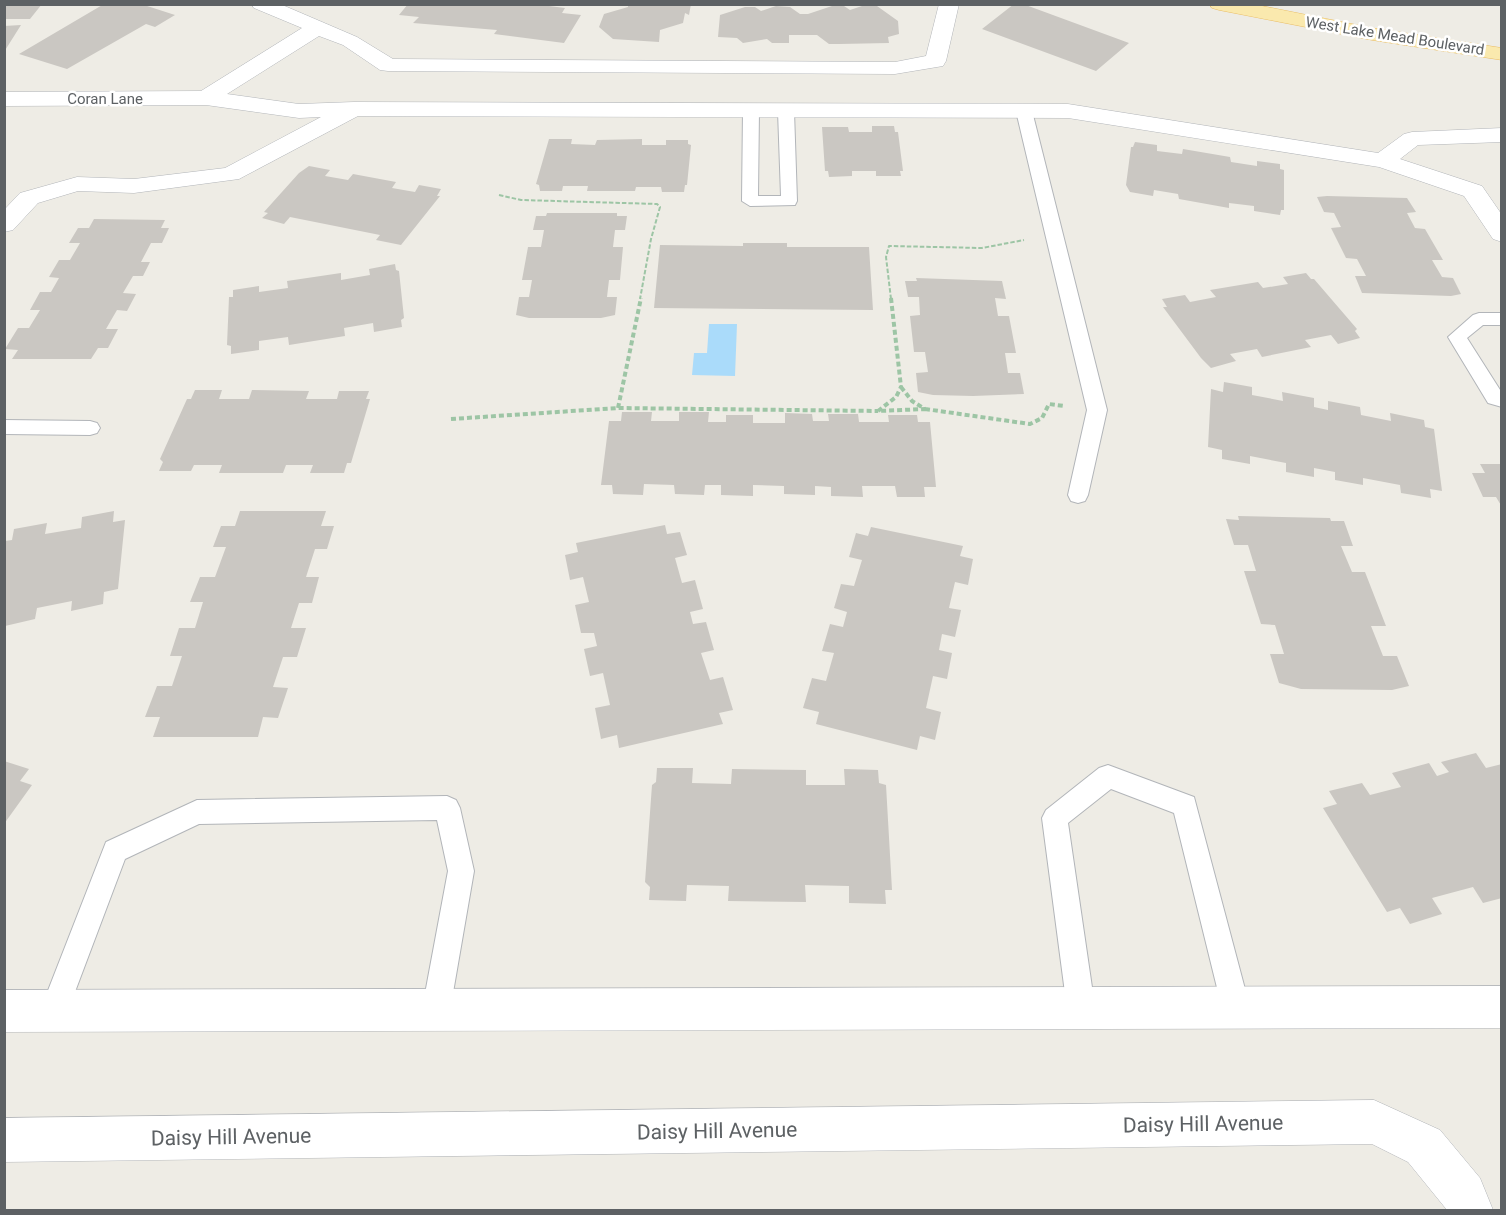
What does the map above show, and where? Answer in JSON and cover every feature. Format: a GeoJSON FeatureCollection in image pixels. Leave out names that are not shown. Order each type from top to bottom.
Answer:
{"type":"FeatureCollection","features":[{"type":"Feature","properties":{"kind":"main road","name":"West Lake Mead Boulevard"},"geometry":{"type":"LineString","coordinates":[[1219,4],[1372,34],[1502,54]]}},
{"type":"Feature","properties":{"kind":"street"},"geometry":{"type":"LineString","coordinates":[[261,4],[350,40],[388,65],[895,68],[935,61],[949,4]]}},
{"type":"Feature","properties":{"kind":"street"},"geometry":{"type":"LineString","coordinates":[[206,99],[317,28]]}},
{"type":"Feature","properties":{"kind":"street","name":"Coran Lane"},"geometry":{"type":"LineString","coordinates":[[4,99],[206,99],[299,111],[1068,111],[1383,161],[1473,191],[1502,234]]}},
{"type":"Feature","properties":{"kind":"street"},"geometry":{"type":"LineString","coordinates":[[4,225],[29,198],[77,184],[134,186],[231,174],[354,110]]}},
{"type":"Feature","properties":{"kind":"street"},"geometry":{"type":"LineString","coordinates":[[1383,161],[1412,139],[1502,135]]}},
{"type":"Feature","properties":{"kind":"street"},"geometry":{"type":"LineString","coordinates":[[4,1011],[1502,1007]]}},
{"type":"Feature","properties":{"kind":"street","name":"Daisy Hill Avenue"},"geometry":{"type":"LineString","coordinates":[[4,1140],[1374,1122],[1424,1146],[1464,1194],[1470,1210]]}},
{"type":"Feature","properties":{"kind":"lane"},"geometry":{"type":"LineString","coordinates":[[750,111],[750,201],[789,201],[786,111]]}},
{"type":"Feature","properties":{"kind":"lane"},"geometry":{"type":"LineString","coordinates":[[1024,111],[1096,410],[1078,495]]}},
{"type":"Feature","properties":{"kind":"lane"},"geometry":{"type":"LineString","coordinates":[[1502,319],[1479,319],[1457,337],[1495,398],[1502,400]]}},
{"type":"Feature","properties":{"kind":"lane"},"geometry":{"type":"LineString","coordinates":[[4,427],[90,428]]}},
{"type":"Feature","properties":{"kind":"lane"},"geometry":{"type":"LineString","coordinates":[[1081,1008],[1055,818],[1108,776],[1185,806],[1236,1008]]}},
{"type":"Feature","properties":{"kind":"lane"},"geometry":{"type":"LineString","coordinates":[[54,1011],[115,851],[197,812],[447,808],[460,871],[436,1010]]}},
{"type":"Feature","properties":{"kind":"path"},"geometry":{"type":"LineString","coordinates":[[499,195],[521,200],[657,204],[660,207],[651,239],[618,408]]}},
{"type":"Feature","properties":{"kind":"path"},"geometry":{"type":"LineString","coordinates":[[926,409],[912,401],[901,387],[886,257],[889,246],[982,248],[1001,246],[1008,241],[1054,237]]}},
{"type":"Feature","properties":{"kind":"path"},"geometry":{"type":"LineString","coordinates":[[878,411],[896,397],[901,387]]}},
{"type":"Feature","properties":{"kind":"path"},"geometry":{"type":"LineString","coordinates":[[450,419],[618,408],[878,411],[926,409],[1030,424],[1042,418],[1049,404]]}},
{"type":"Feature","properties":{"kind":"water"},"geometry":{"type":"Polygon","coordinates":[[[709,324],[737,324],[735,376],[692,375],[694,353],[707,353],[709,324]]]}},
{"type":"Feature","properties":{"kind":"building"},"geometry":{"type":"Polygon","coordinates":[[[4,4],[42,4],[30,19],[4,19],[4,4]]]}},
{"type":"Feature","properties":{"kind":"building"},"geometry":{"type":"Polygon","coordinates":[[[104,4],[141,4],[175,15],[155,27],[146,24],[67,69],[19,54],[104,4]]]}},
{"type":"Feature","properties":{"kind":"building"},"geometry":{"type":"Polygon","coordinates":[[[408,4],[549,6],[565,8],[562,13],[581,15],[564,43],[494,34],[497,30],[413,23],[419,17],[399,15],[408,4]]]}},
{"type":"Feature","properties":{"kind":"building"},"geometry":{"type":"Polygon","coordinates":[[[628,4],[691,4],[689,15],[685,13],[683,23],[660,30],[659,42],[613,39],[599,27],[604,14],[628,7],[628,4]]]}},
{"type":"Feature","properties":{"kind":"building"},"geometry":{"type":"Polygon","coordinates":[[[1014,4],[1023,4],[1129,43],[1096,71],[982,29],[1014,4]]]}},
{"type":"Feature","properties":{"kind":"building"},"geometry":{"type":"Polygon","coordinates":[[[776,6],[790,7],[800,14],[808,14],[832,6],[844,6],[850,10],[862,6],[877,6],[898,21],[899,34],[888,37],[889,43],[839,44],[829,44],[817,35],[789,35],[789,43],[772,43],[767,39],[743,43],[737,38],[718,37],[720,15],[745,7],[755,7],[761,11],[776,6]]]}},
{"type":"Feature","properties":{"kind":"building"},"geometry":{"type":"Polygon","coordinates":[[[21,25],[4,52],[4,26],[21,25]]]}},
{"type":"Feature","properties":{"kind":"building"},"geometry":{"type":"Polygon","coordinates":[[[872,126],[894,126],[895,132],[898,132],[903,171],[900,171],[901,176],[876,176],[876,171],[852,171],[852,176],[829,177],[828,171],[825,171],[822,127],[848,127],[849,132],[872,132],[872,126]]]}},
{"type":"Feature","properties":{"kind":"building"},"geometry":{"type":"Polygon","coordinates":[[[549,139],[572,139],[571,144],[595,145],[597,140],[642,139],[642,145],[666,145],[666,140],[688,140],[688,144],[691,145],[687,185],[685,185],[684,192],[662,192],[661,187],[636,187],[635,191],[587,191],[588,186],[563,186],[562,191],[540,191],[539,185],[536,184],[549,139]]]}},
{"type":"Feature","properties":{"kind":"building"},"geometry":{"type":"Polygon","coordinates":[[[1135,142],[1157,145],[1157,151],[1182,154],[1183,149],[1230,157],[1231,162],[1257,166],[1257,161],[1280,164],[1280,169],[1284,170],[1284,210],[1281,210],[1280,215],[1254,211],[1254,206],[1229,203],[1229,208],[1179,199],[1178,194],[1154,190],[1153,196],[1130,192],[1126,185],[1131,147],[1135,142]]]}},
{"type":"Feature","properties":{"kind":"building"},"geometry":{"type":"Polygon","coordinates":[[[309,166],[330,170],[325,176],[348,180],[353,174],[396,182],[392,188],[415,192],[419,185],[441,189],[437,196],[440,196],[401,245],[376,240],[380,235],[290,217],[284,224],[262,218],[268,213],[264,212],[299,173],[309,166]]]}},
{"type":"Feature","properties":{"kind":"building"},"geometry":{"type":"Polygon","coordinates":[[[1317,197],[1407,198],[1416,212],[1407,213],[1415,228],[1425,229],[1443,260],[1432,260],[1442,277],[1453,278],[1461,294],[1451,296],[1362,293],[1355,276],[1366,276],[1357,259],[1346,258],[1331,228],[1341,227],[1334,213],[1324,212],[1317,197]]]}},
{"type":"Feature","properties":{"kind":"building"},"geometry":{"type":"Polygon","coordinates":[[[547,213],[617,213],[617,216],[627,216],[625,230],[615,230],[613,247],[623,247],[620,280],[609,280],[607,297],[617,297],[615,315],[601,318],[529,318],[516,315],[519,297],[529,297],[532,280],[522,280],[528,247],[541,247],[544,230],[533,230],[536,216],[546,216],[547,213]]]}},
{"type":"Feature","properties":{"kind":"building"},"geometry":{"type":"Polygon","coordinates":[[[94,219],[165,220],[161,228],[169,228],[162,243],[151,243],[141,262],[150,262],[143,276],[133,276],[123,293],[136,294],[127,311],[117,310],[106,329],[118,329],[108,348],[98,348],[91,359],[12,359],[18,350],[5,349],[18,328],[29,328],[40,310],[30,310],[40,292],[51,292],[59,278],[49,277],[59,260],[70,260],[80,243],[69,243],[78,228],[89,228],[94,219]]]}},
{"type":"Feature","properties":{"kind":"building"},"geometry":{"type":"Polygon","coordinates":[[[743,243],[787,243],[787,247],[869,247],[873,310],[654,308],[660,245],[743,246],[743,243]]]}},
{"type":"Feature","properties":{"kind":"building"},"geometry":{"type":"Polygon","coordinates":[[[395,264],[396,270],[399,271],[404,318],[401,320],[402,327],[374,332],[373,323],[344,328],[345,336],[289,345],[288,337],[259,341],[259,350],[231,354],[231,346],[227,345],[229,297],[233,297],[233,290],[259,286],[259,292],[288,288],[287,281],[341,273],[341,280],[370,275],[369,269],[395,264]]]}},
{"type":"Feature","properties":{"kind":"building"},"geometry":{"type":"Polygon","coordinates":[[[1306,273],[1314,279],[1357,329],[1355,331],[1360,338],[1338,344],[1331,335],[1305,340],[1311,347],[1262,357],[1257,349],[1230,354],[1236,361],[1211,368],[1163,307],[1167,307],[1162,299],[1185,295],[1190,302],[1216,297],[1210,290],[1258,282],[1263,288],[1288,284],[1283,277],[1306,273]]]}},
{"type":"Feature","properties":{"kind":"building"},"geometry":{"type":"Polygon","coordinates":[[[916,278],[1002,281],[1006,299],[995,298],[998,316],[1009,316],[1016,353],[1005,353],[1008,373],[1020,373],[1024,394],[973,396],[933,395],[918,392],[916,373],[928,372],[925,352],[914,352],[910,316],[920,315],[919,297],[908,297],[905,281],[917,281],[916,278]]]}},
{"type":"Feature","properties":{"kind":"building"},"geometry":{"type":"Polygon","coordinates":[[[1224,382],[1252,387],[1252,395],[1283,401],[1282,392],[1314,398],[1314,407],[1328,410],[1328,401],[1360,407],[1361,415],[1391,421],[1390,413],[1424,420],[1425,427],[1434,429],[1442,491],[1430,489],[1431,498],[1401,493],[1400,485],[1363,478],[1363,485],[1335,480],[1335,472],[1314,468],[1314,477],[1286,472],[1286,463],[1250,456],[1250,464],[1222,459],[1222,450],[1208,447],[1211,389],[1223,392],[1224,382]]]}},
{"type":"Feature","properties":{"kind":"building"},"geometry":{"type":"Polygon","coordinates":[[[195,390],[222,390],[219,399],[249,399],[252,390],[309,391],[306,399],[337,399],[339,391],[369,391],[366,399],[370,399],[351,463],[347,463],[344,473],[310,473],[313,465],[286,465],[283,473],[219,473],[222,465],[194,465],[191,471],[159,471],[163,462],[160,459],[187,399],[191,399],[195,390]]]}},
{"type":"Feature","properties":{"kind":"building"},"geometry":{"type":"Polygon","coordinates":[[[622,412],[652,412],[651,421],[679,421],[679,412],[709,412],[708,422],[726,422],[726,415],[753,415],[753,423],[785,423],[785,413],[812,414],[813,421],[829,421],[828,414],[858,414],[859,422],[889,422],[888,415],[917,415],[918,422],[930,422],[936,487],[924,487],[925,497],[897,497],[895,486],[862,486],[863,497],[831,496],[831,487],[815,486],[815,495],[784,494],[784,486],[753,485],[753,496],[721,495],[721,485],[705,485],[704,495],[675,494],[674,485],[644,484],[643,495],[613,494],[612,485],[601,485],[609,421],[621,421],[622,412]]]}},
{"type":"Feature","properties":{"kind":"building"},"geometry":{"type":"Polygon","coordinates":[[[1480,464],[1502,464],[1502,507],[1496,497],[1483,497],[1472,473],[1485,473],[1480,464]]]}},
{"type":"Feature","properties":{"kind":"building"},"geometry":{"type":"Polygon","coordinates":[[[114,511],[113,522],[125,520],[118,589],[104,592],[103,604],[71,611],[72,601],[37,608],[35,619],[5,626],[5,541],[12,540],[14,529],[47,523],[45,534],[81,528],[82,517],[114,511]]]}},
{"type":"Feature","properties":{"kind":"building"},"geometry":{"type":"Polygon","coordinates":[[[240,511],[326,511],[321,526],[334,526],[327,549],[315,549],[306,577],[319,577],[312,603],[299,603],[291,628],[306,628],[297,657],[283,657],[273,687],[288,688],[278,718],[263,717],[258,737],[153,737],[160,717],[145,717],[157,686],[172,686],[182,656],[170,656],[179,628],[195,628],[203,602],[190,602],[200,577],[215,577],[226,547],[213,547],[221,526],[235,526],[240,511]]]}},
{"type":"Feature","properties":{"kind":"building"},"geometry":{"type":"Polygon","coordinates":[[[1238,516],[1330,518],[1331,521],[1344,521],[1353,546],[1341,546],[1352,572],[1365,572],[1386,626],[1371,626],[1383,656],[1397,656],[1409,686],[1392,690],[1301,689],[1279,683],[1270,654],[1284,654],[1275,625],[1261,624],[1244,571],[1256,571],[1248,545],[1234,545],[1226,519],[1239,520],[1238,516]]]}},
{"type":"Feature","properties":{"kind":"building"},"geometry":{"type":"Polygon","coordinates":[[[665,525],[667,534],[680,532],[687,555],[675,558],[682,583],[695,580],[703,609],[690,612],[693,624],[706,622],[714,650],[701,653],[710,680],[723,677],[733,710],[719,713],[723,724],[619,748],[617,735],[601,739],[595,708],[610,705],[603,673],[590,676],[584,649],[597,646],[594,633],[581,633],[575,605],[589,602],[583,577],[570,580],[565,555],[578,552],[576,543],[665,525]]]}},
{"type":"Feature","properties":{"kind":"building"},"geometry":{"type":"Polygon","coordinates":[[[871,527],[963,546],[960,556],[973,559],[968,585],[955,582],[949,608],[961,610],[955,637],[942,634],[939,650],[952,653],[947,679],[933,676],[926,708],[941,712],[935,740],[920,736],[917,750],[816,724],[819,712],[803,708],[812,678],[826,681],[834,653],[822,651],[830,624],[843,627],[847,612],[834,608],[841,584],[854,586],[862,560],[849,557],[856,533],[868,536],[871,527]]]}},
{"type":"Feature","properties":{"kind":"building"},"geometry":{"type":"Polygon","coordinates":[[[1476,753],[1486,768],[1502,764],[1502,898],[1483,903],[1473,887],[1432,898],[1442,914],[1410,924],[1400,908],[1387,912],[1323,808],[1337,804],[1329,791],[1362,783],[1370,795],[1401,787],[1392,773],[1429,763],[1437,776],[1449,772],[1441,762],[1476,753]]]}},
{"type":"Feature","properties":{"kind":"building"},"geometry":{"type":"Polygon","coordinates":[[[4,761],[29,769],[20,781],[32,785],[4,824],[4,761]]]}},
{"type":"Feature","properties":{"kind":"building"},"geometry":{"type":"Polygon","coordinates":[[[657,768],[693,768],[692,783],[731,784],[732,769],[806,770],[806,785],[845,785],[844,769],[878,770],[879,783],[886,785],[892,890],[885,890],[886,904],[849,903],[849,886],[805,885],[806,902],[728,901],[729,886],[687,885],[686,901],[649,900],[650,887],[645,882],[652,785],[656,782],[657,768]]]}}]}
